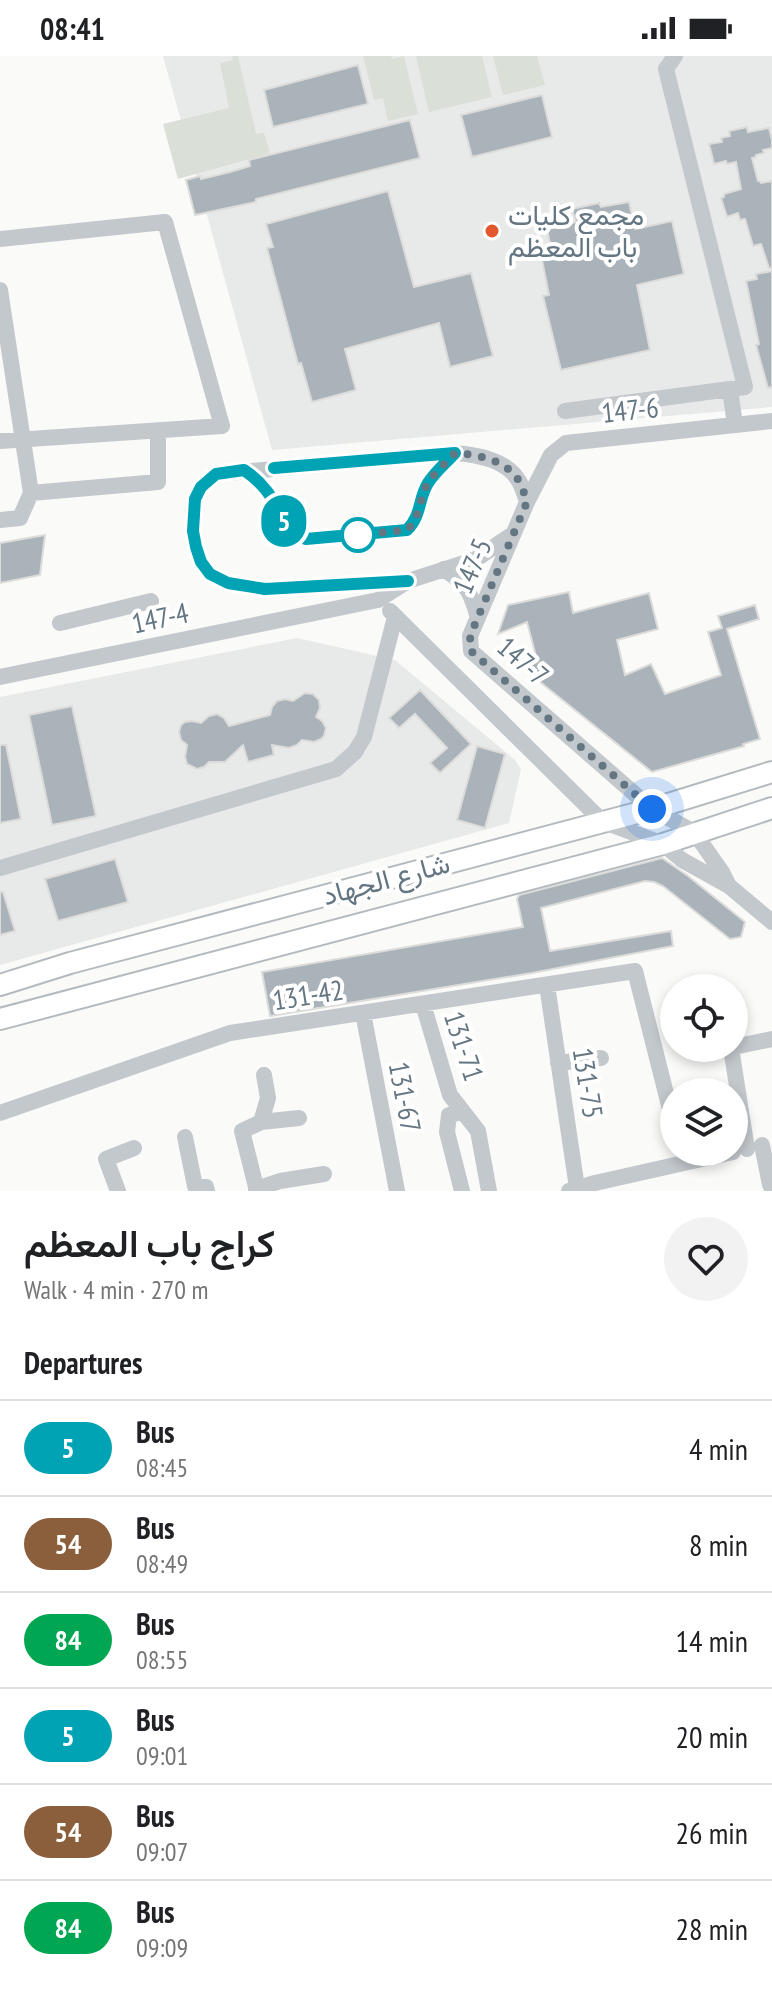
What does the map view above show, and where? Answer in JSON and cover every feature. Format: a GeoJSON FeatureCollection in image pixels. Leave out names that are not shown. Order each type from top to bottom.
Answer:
{"type":"FeatureCollection","features":[{"type":"Feature","properties":{"kind":"main road","name":"شارع الجهاد"},"geometry":{"type":"LineString","coordinates":[[0,985],[70,963],[652,809],[772,772]]}},
{"type":"Feature","properties":{"kind":"main road","name":"شارع الجهاد"},"geometry":{"type":"LineString","coordinates":[[0,1019],[663,844],[772,808]]}},
{"type":"Feature","properties":{"kind":"street"},"geometry":{"type":"LineString","coordinates":[[565,411],[745,387],[666,69],[675,56]]}},
{"type":"Feature","properties":{"kind":"street"},"geometry":{"type":"LineString","coordinates":[[0,239],[165,222],[222,426],[0,441]]}},
{"type":"Feature","properties":{"kind":"street"},"geometry":{"type":"LineString","coordinates":[[0,290],[31,493],[20,518],[0,520]]}},
{"type":"Feature","properties":{"kind":"street"},"geometry":{"type":"LineString","coordinates":[[730,389],[735,425]]}},
{"type":"Feature","properties":{"kind":"street","name":"147-6"},"geometry":{"type":"LineString","coordinates":[[527,502],[551,455],[566,443],[772,421]]}},
{"type":"Feature","properties":{"kind":"street"},"geometry":{"type":"LineString","coordinates":[[31,493],[158,482],[158,431]]}},
{"type":"Feature","properties":{"kind":"street"},"geometry":{"type":"LineString","coordinates":[[408,581],[265,589],[228,583],[210,574],[201,562],[193,531],[195,499],[201,487],[216,474],[455,453],[476,455],[503,466],[520,482],[527,502]]}},
{"type":"Feature","properties":{"kind":"street"},"geometry":{"type":"LineString","coordinates":[[244,470],[270,493],[293,535],[306,539],[407,530],[420,511],[428,483],[455,453]]}},
{"type":"Feature","properties":{"kind":"street","name":"147-5"},"geometry":{"type":"LineString","coordinates":[[478,618],[527,502]]}},
{"type":"Feature","properties":{"kind":"street","name":"147-5"},"geometry":{"type":"LineString","coordinates":[[444,569],[476,559],[513,534]]}},
{"type":"Feature","properties":{"kind":"street"},"geometry":{"type":"LineString","coordinates":[[378,600],[408,581],[444,569]]}},
{"type":"Feature","properties":{"kind":"street","name":"147-7"},"geometry":{"type":"LineString","coordinates":[[444,569],[464,583],[472,595],[478,618],[470,636],[471,651],[652,809]]}},
{"type":"Feature","properties":{"kind":"street","name":"147-7"},"geometry":{"type":"LineString","coordinates":[[378,600],[602,821]]}},
{"type":"Feature","properties":{"kind":"street","name":"147-4"},"geometry":{"type":"LineString","coordinates":[[0,677],[378,600]]}},
{"type":"Feature","properties":{"kind":"street"},"geometry":{"type":"LineString","coordinates":[[60,623],[151,601]]}},
{"type":"Feature","properties":{"kind":"street"},"geometry":{"type":"LineString","coordinates":[[0,868],[336,769],[355,752],[364,737],[395,617]]}},
{"type":"Feature","properties":{"kind":"street"},"geometry":{"type":"LineString","coordinates":[[652,809],[694,832],[729,886]]}},
{"type":"Feature","properties":{"kind":"street"},"geometry":{"type":"LineString","coordinates":[[602,821],[663,844],[682,860],[729,886],[772,922]]}},
{"type":"Feature","properties":{"kind":"street","name":"131-42"},"geometry":{"type":"LineString","coordinates":[[0,1113],[230,1033],[635,971],[662,1078]]}},
{"type":"Feature","properties":{"kind":"street","name":"131-75"},"geometry":{"type":"LineString","coordinates":[[547,985],[573,1190]]}},
{"type":"Feature","properties":{"kind":"street","name":"131-71"},"geometry":{"type":"LineString","coordinates":[[423,1004],[450,1095],[478,1131],[489,1191]]}},
{"type":"Feature","properties":{"kind":"street","name":"131-67"},"geometry":{"type":"LineString","coordinates":[[363,1013],[397,1191]]}},
{"type":"Feature","properties":{"kind":"street"},"geometry":{"type":"LineString","coordinates":[[748,1044],[772,1039]]}},
{"type":"Feature","properties":{"kind":"street"},"geometry":{"type":"LineString","coordinates":[[558,1063],[601,1058]]}},
{"type":"Feature","properties":{"kind":"street"},"geometry":{"type":"LineString","coordinates":[[735,1062],[750,1148],[770,1185]]}},
{"type":"Feature","properties":{"kind":"street"},"geometry":{"type":"LineString","coordinates":[[261,1122],[268,1098],[264,1075]]}},
{"type":"Feature","properties":{"kind":"street"},"geometry":{"type":"LineString","coordinates":[[462,1191],[447,1132],[449,1115],[463,1112]]}},
{"type":"Feature","properties":{"kind":"street"},"geometry":{"type":"LineString","coordinates":[[299,1118],[261,1122],[242,1131],[256,1190],[280,1181],[324,1174]]}},
{"type":"Feature","properties":{"kind":"street"},"geometry":{"type":"LineString","coordinates":[[185,1137],[195,1186],[206,1187],[207,1191]]}},
{"type":"Feature","properties":{"kind":"street"},"geometry":{"type":"LineString","coordinates":[[118,1191],[106,1159],[134,1148]]}},
{"type":"Feature","properties":{"kind":"street"},"geometry":{"type":"LineString","coordinates":[[573,1190],[660,1164]]}},
{"type":"Feature","properties":{"kind":"shaded area","name":"مجمع كليات باب المعظم"},"geometry":{"type":"Polygon","coordinates":[[[163,56],[772,56],[772,407],[272,450],[163,56]]]}},
{"type":"Feature","properties":{"kind":"shaded area"},"geometry":{"type":"Polygon","coordinates":[[[232,56],[238,56],[256,134],[264,133],[270,153],[178,179],[163,124],[229,108],[220,63],[233,60],[232,56]]]}},
{"type":"Feature","properties":{"kind":"shaded area"},"geometry":{"type":"Polygon","coordinates":[[[363,56],[391,56],[392,59],[404,56],[418,114],[388,121],[383,98],[374,100],[363,56]]]}},
{"type":"Feature","properties":{"kind":"shaded area"},"geometry":{"type":"Polygon","coordinates":[[[416,56],[482,56],[492,97],[429,112],[416,56]]]}},
{"type":"Feature","properties":{"kind":"shaded area"},"geometry":{"type":"Polygon","coordinates":[[[493,56],[537,56],[545,85],[503,95],[493,56]]]}},
{"type":"Feature","properties":{"kind":"shaded area"},"geometry":{"type":"Polygon","coordinates":[[[297,638],[395,660],[515,760],[521,769],[509,823],[0,965],[0,697],[297,638]]]}},
{"type":"Feature","properties":{"kind":"building"},"geometry":{"type":"Polygon","coordinates":[[[358,65],[368,104],[273,127],[264,90],[358,65]]]}},
{"type":"Feature","properties":{"kind":"building"},"geometry":{"type":"Polygon","coordinates":[[[542,95],[552,137],[472,157],[461,115],[542,95]]]}},
{"type":"Feature","properties":{"kind":"building"},"geometry":{"type":"Polygon","coordinates":[[[410,120],[420,158],[195,215],[186,180],[230,172],[250,166],[249,160],[410,120]]]}},
{"type":"Feature","properties":{"kind":"building"},"geometry":{"type":"Polygon","coordinates":[[[747,127],[748,132],[769,128],[772,140],[772,148],[752,158],[758,181],[772,181],[772,268],[769,268],[761,244],[753,246],[745,219],[740,220],[738,213],[727,217],[721,198],[724,194],[741,189],[736,162],[714,164],[709,144],[722,142],[721,138],[730,136],[729,131],[747,127]]]}},
{"type":"Feature","properties":{"kind":"building"},"geometry":{"type":"Polygon","coordinates":[[[388,191],[414,287],[471,273],[493,356],[450,367],[439,323],[345,349],[356,390],[312,402],[301,363],[298,364],[267,248],[273,247],[266,224],[388,191]]]}},
{"type":"Feature","properties":{"kind":"building"},"geometry":{"type":"Polygon","coordinates":[[[629,202],[635,229],[672,221],[684,274],[637,285],[650,350],[561,370],[543,296],[549,295],[542,260],[553,258],[547,229],[576,222],[572,209],[599,203],[601,207],[629,202]]]}},
{"type":"Feature","properties":{"kind":"building"},"geometry":{"type":"Polygon","coordinates":[[[772,271],[772,387],[768,388],[756,345],[759,344],[746,281],[757,279],[756,274],[772,271]]]}},
{"type":"Feature","properties":{"kind":"building"},"geometry":{"type":"Polygon","coordinates":[[[45,535],[40,575],[0,583],[0,543],[45,535]]]}},
{"type":"Feature","properties":{"kind":"building"},"geometry":{"type":"Polygon","coordinates":[[[569,592],[573,613],[649,593],[658,629],[617,640],[625,675],[651,664],[665,694],[721,675],[708,632],[722,628],[718,616],[755,605],[759,619],[727,629],[760,739],[652,772],[519,665],[537,660],[527,622],[498,634],[508,605],[569,592]]]}},
{"type":"Feature","properties":{"kind":"building"},"geometry":{"type":"Polygon","coordinates":[[[420,690],[471,744],[440,773],[430,763],[447,748],[415,714],[399,728],[389,718],[420,690]]]}},
{"type":"Feature","properties":{"kind":"building"},"geometry":{"type":"Polygon","coordinates":[[[305,693],[313,694],[319,700],[316,717],[326,728],[321,739],[314,742],[302,740],[289,748],[272,745],[274,755],[248,762],[243,745],[225,762],[209,762],[197,769],[187,764],[187,745],[181,740],[179,732],[185,722],[201,723],[217,714],[229,726],[270,715],[277,701],[293,701],[305,693]]]}},
{"type":"Feature","properties":{"kind":"building"},"geometry":{"type":"Polygon","coordinates":[[[72,706],[96,816],[52,825],[29,715],[72,706]]]}},
{"type":"Feature","properties":{"kind":"building"},"geometry":{"type":"Polygon","coordinates":[[[0,745],[6,745],[21,819],[0,823],[0,745]]]}},
{"type":"Feature","properties":{"kind":"building"},"geometry":{"type":"Polygon","coordinates":[[[477,746],[505,754],[485,828],[457,820],[477,746]]]}},
{"type":"Feature","properties":{"kind":"building"},"geometry":{"type":"Polygon","coordinates":[[[662,858],[745,922],[741,937],[730,939],[663,886],[645,881],[541,908],[550,951],[671,931],[673,946],[532,973],[270,1016],[262,972],[523,927],[517,899],[519,895],[662,858]]]}},
{"type":"Feature","properties":{"kind":"building"},"geometry":{"type":"Polygon","coordinates":[[[115,859],[128,902],[58,921],[45,879],[115,859]]]}},
{"type":"Feature","properties":{"kind":"building"},"geometry":{"type":"Polygon","coordinates":[[[0,892],[3,892],[15,931],[0,935],[0,892]]]}},
{"type":"Feature","properties":{"kind":"bus line","name":"5"},"geometry":{"type":"LineString","coordinates":[[274,468],[455,453],[428,483],[420,511],[407,530],[306,539],[293,535],[270,493],[244,470],[216,474],[201,487],[195,499],[193,531],[201,562],[210,574],[228,583],[265,589],[408,581]]}},
{"type":"Feature","properties":{"kind":"place","name":"مجمع كليات باب المعظم"},"geometry":{"type":"Point","coordinates":[492,231]}},
{"type":"Feature","properties":{"kind":"route"},"geometry":{"type":"LineString","coordinates":[[358,535],[407,530],[420,511],[428,483],[455,453],[495,461],[511,472],[520,482],[527,502],[470,636],[471,651],[652,809]]}}]}
